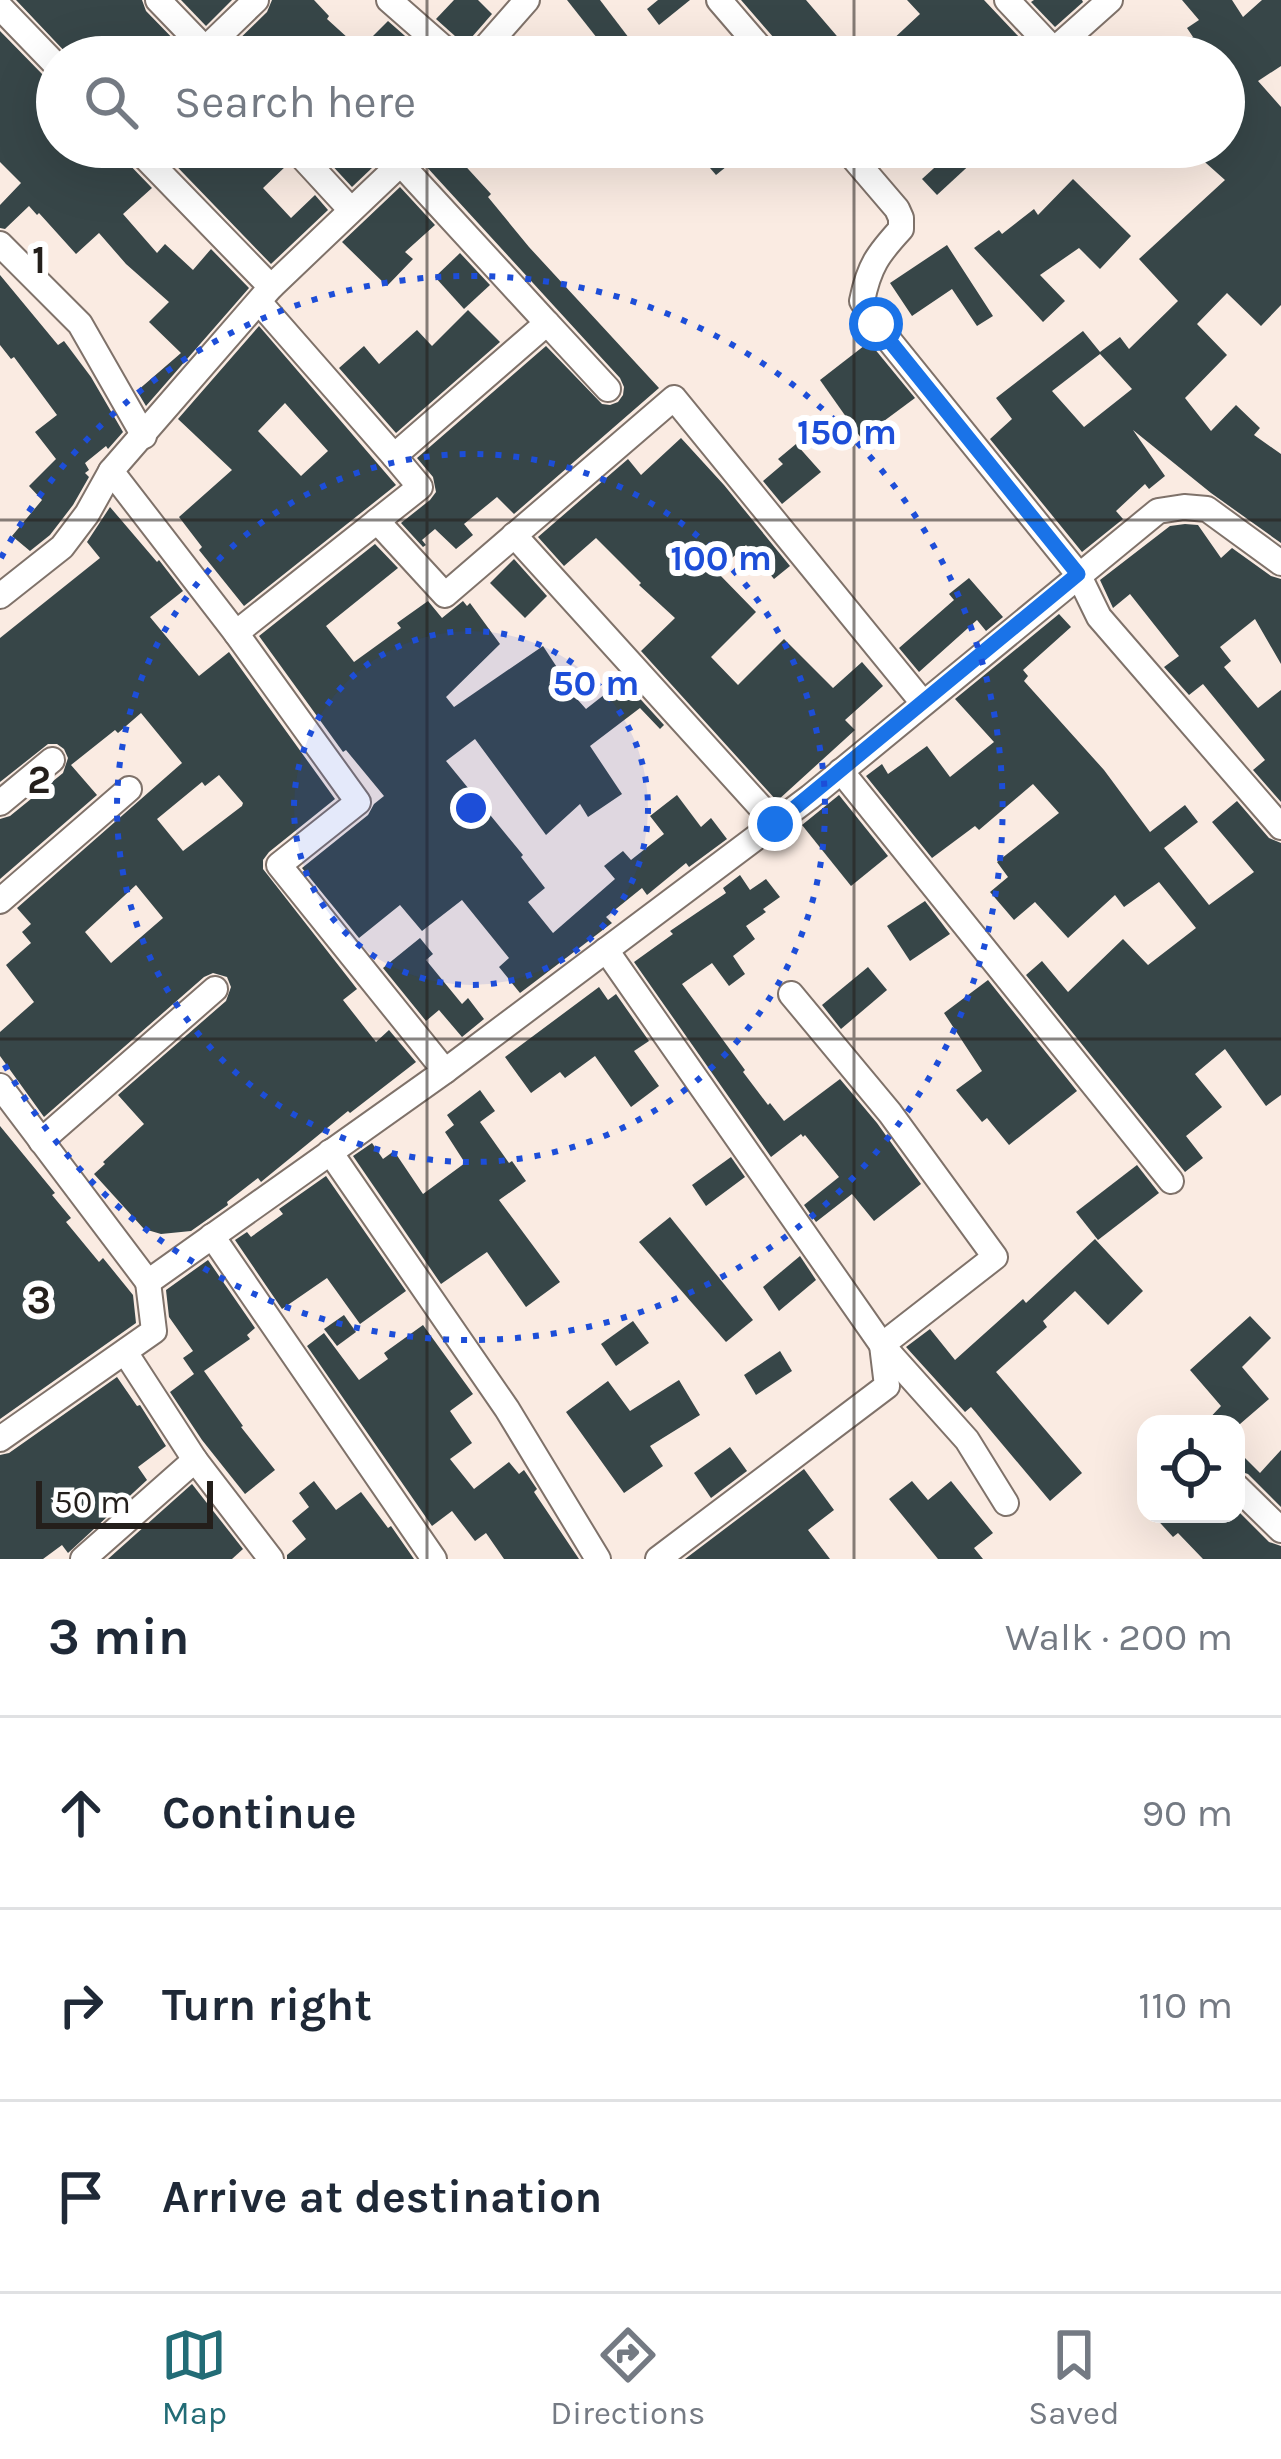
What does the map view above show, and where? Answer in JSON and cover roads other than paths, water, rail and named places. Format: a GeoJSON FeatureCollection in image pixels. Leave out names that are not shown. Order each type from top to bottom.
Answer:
{"type":"FeatureCollection","features":[{"type":"Feature","properties":{"kind":"street"},"geometry":{"type":"LineString","coordinates":[[158,0],[189,36]]}},
{"type":"Feature","properties":{"kind":"street"},"geometry":{"type":"LineString","coordinates":[[222,36],[256,0]]}},
{"type":"Feature","properties":{"kind":"street"},"geometry":{"type":"LineString","coordinates":[[389,0],[430,36]]}},
{"type":"Feature","properties":{"kind":"street"},"geometry":{"type":"LineString","coordinates":[[495,36],[527,0]]}},
{"type":"Feature","properties":{"kind":"street"},"geometry":{"type":"LineString","coordinates":[[719,0],[750,36]]}},
{"type":"Feature","properties":{"kind":"street"},"geometry":{"type":"LineString","coordinates":[[1007,0],[1040,36]]}},
{"type":"Feature","properties":{"kind":"street"},"geometry":{"type":"LineString","coordinates":[[1074,36],[1110,0]]}},
{"type":"Feature","properties":{"kind":"street"},"geometry":{"type":"LineString","coordinates":[[0,7],[36,44]]}},
{"type":"Feature","properties":{"kind":"street"},"geometry":{"type":"LineString","coordinates":[[154,168],[265,294],[420,487],[236,632]]}},
{"type":"Feature","properties":{"kind":"street"},"geometry":{"type":"LineString","coordinates":[[312,168],[351,210]]}},
{"type":"Feature","properties":{"kind":"street"},"geometry":{"type":"LineString","coordinates":[[0,596],[62,547],[88,514],[111,471],[265,294],[395,168]]}},
{"type":"Feature","properties":{"kind":"street"},"geometry":{"type":"LineString","coordinates":[[420,168],[547,323],[608,389]]}},
{"type":"Feature","properties":{"kind":"street"},"geometry":{"type":"LineString","coordinates":[[862,168],[902,218],[902,229],[877,255],[867,274],[862,301],[876,324],[1078,574],[1099,617],[1281,827]]}},
{"type":"Feature","properties":{"kind":"street"},"geometry":{"type":"LineString","coordinates":[[0,244],[80,324],[144,436]]}},
{"type":"Feature","properties":{"kind":"street"},"geometry":{"type":"LineString","coordinates":[[394,456],[547,323]]}},
{"type":"Feature","properties":{"kind":"street"},"geometry":{"type":"LineString","coordinates":[[377,521],[445,595],[674,398],[923,703]]}},
{"type":"Feature","properties":{"kind":"street"},"geometry":{"type":"LineString","coordinates":[[111,471],[236,632],[358,802],[279,865],[445,1071]]}},
{"type":"Feature","properties":{"kind":"street"},"geometry":{"type":"LineString","coordinates":[[148,1282],[445,1071],[775,824],[1157,511],[1207,508],[1281,562]]}},
{"type":"Feature","properties":{"kind":"street"},"geometry":{"type":"LineString","coordinates":[[514,536],[775,824]]}},
{"type":"Feature","properties":{"kind":"street"},"geometry":{"type":"LineString","coordinates":[[0,802],[52,760]]}},
{"type":"Feature","properties":{"kind":"street"},"geometry":{"type":"LineString","coordinates":[[841,771],[1171,1181]]}},
{"type":"Feature","properties":{"kind":"street"},"geometry":{"type":"LineString","coordinates":[[0,901],[129,789]]}},
{"type":"Feature","properties":{"kind":"street"},"geometry":{"type":"LineString","coordinates":[[606,950],[882,1345],[968,1440],[1006,1503]]}},
{"type":"Feature","properties":{"kind":"street"},"geometry":{"type":"LineString","coordinates":[[40,1141],[215,989]]}},
{"type":"Feature","properties":{"kind":"street"},"geometry":{"type":"LineString","coordinates":[[791,994],[890,1113],[994,1257],[882,1345]]}},
{"type":"Feature","properties":{"kind":"street"},"geometry":{"type":"LineString","coordinates":[[0,1086],[148,1282],[154,1331],[0,1439]]}},
{"type":"Feature","properties":{"kind":"street"},"geometry":{"type":"LineString","coordinates":[[330,1152],[507,1409],[598,1559]]}},
{"type":"Feature","properties":{"kind":"street"},"geometry":{"type":"LineString","coordinates":[[212,1236],[434,1559]]}},
{"type":"Feature","properties":{"kind":"street"},"geometry":{"type":"LineString","coordinates":[[658,1559],[887,1386],[882,1345]]}},
{"type":"Feature","properties":{"kind":"street"},"geometry":{"type":"LineString","coordinates":[[125,1352],[195,1460],[271,1559]]}},
{"type":"Feature","properties":{"kind":"street"},"geometry":{"type":"LineString","coordinates":[[83,1559],[195,1460]]}},
{"type":"Feature","properties":{"kind":"street"},"geometry":{"type":"LineString","coordinates":[[1245,1495],[1281,1530]]}}]}
